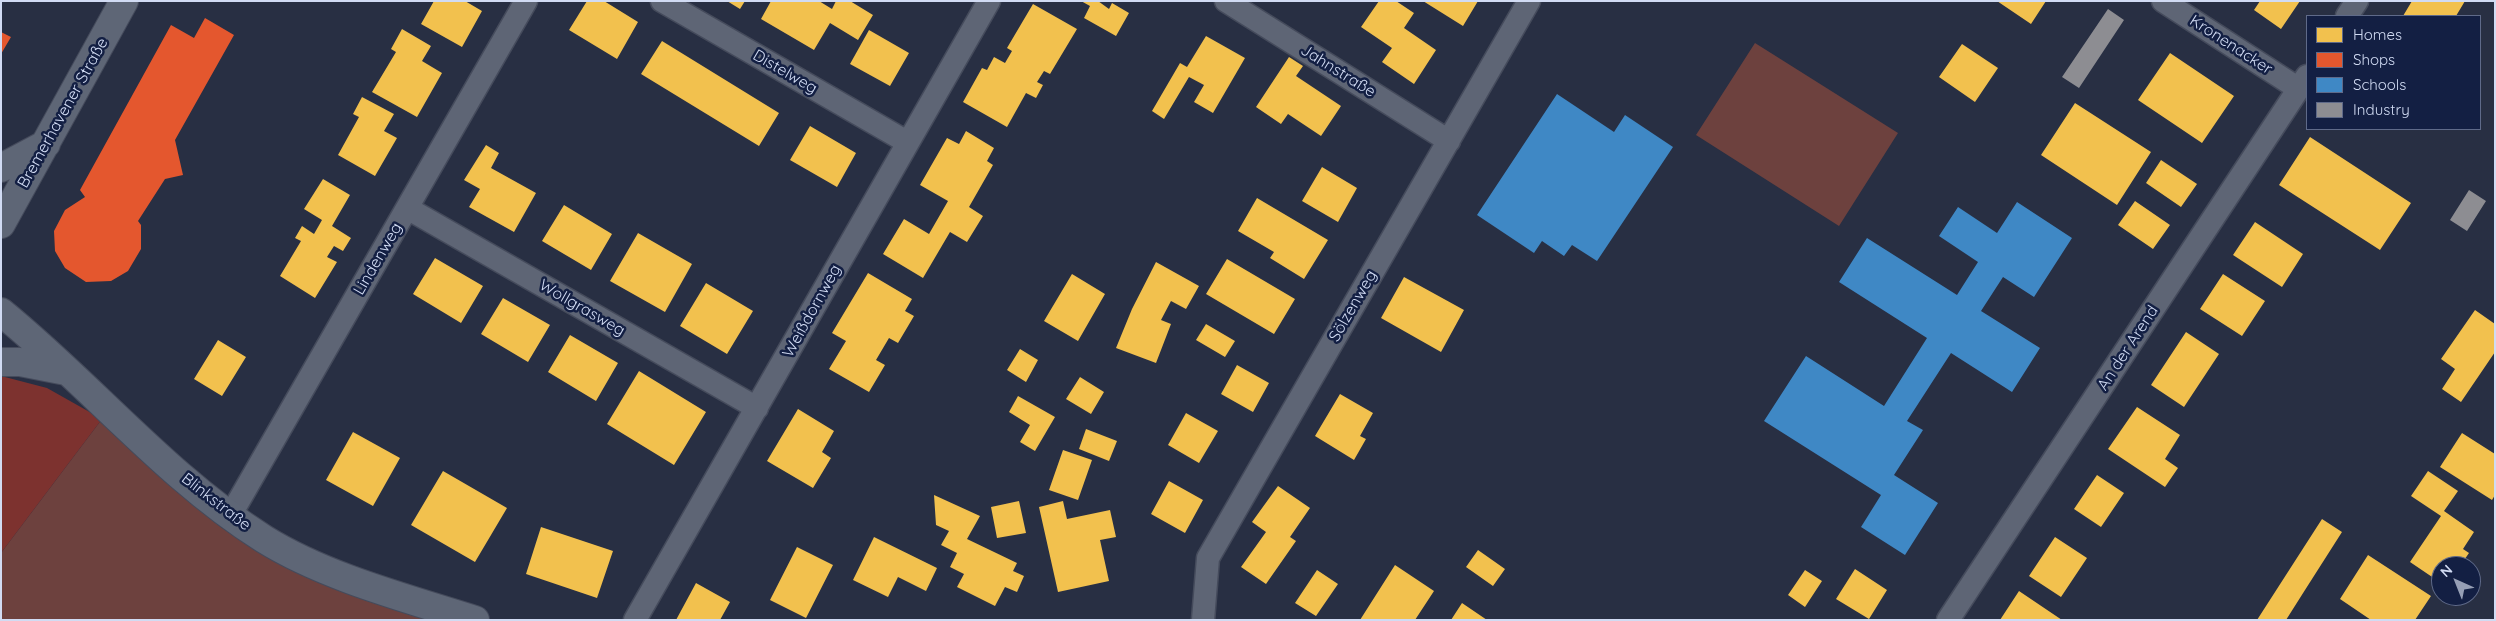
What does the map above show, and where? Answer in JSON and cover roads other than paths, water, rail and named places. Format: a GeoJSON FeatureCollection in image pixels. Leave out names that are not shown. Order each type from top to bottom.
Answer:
{"type":"FeatureCollection","features":[{"type":"Feature","properties":{"kind":"street","name":"Bremerhavener Straße"},"geometry":{"type":"LineString","coordinates":[[1,224],[124,1]]}},
{"type":"Feature","properties":{"kind":"street","name":"Lindenweg"},"geometry":{"type":"LineString","coordinates":[[230,516],[526,1]]}},
{"type":"Feature","properties":{"kind":"street","name":"Distelweg"},"geometry":{"type":"LineString","coordinates":[[662,1],[907,142]]}},
{"type":"Feature","properties":{"kind":"street","name":"Weißdornweg"},"geometry":{"type":"LineString","coordinates":[[635,620],[989,1]]}},
{"type":"Feature","properties":{"kind":"street","name":"Jahnstraße"},"geometry":{"type":"LineString","coordinates":[[1226,1],[1449,141]]}},
{"type":"Feature","properties":{"kind":"street","name":"Sölzenweg"},"geometry":{"type":"LineString","coordinates":[[1203,620],[1208,558],[1529,1]]}},
{"type":"Feature","properties":{"kind":"street","name":"Kronenacker"},"geometry":{"type":"LineString","coordinates":[[2163,1],[2303,82]]}},
{"type":"Feature","properties":{"kind":"street"},"geometry":{"type":"LineString","coordinates":[[2348,15],[2357,1]]}},
{"type":"Feature","properties":{"kind":"street","name":"An der Arend"},"geometry":{"type":"LineString","coordinates":[[1948,620],[2303,82]]}},
{"type":"Feature","properties":{"kind":"street"},"geometry":{"type":"LineString","coordinates":[[1,168],[46,144]]}},
{"type":"Feature","properties":{"kind":"street","name":"Wollgrasweg"},"geometry":{"type":"LineString","coordinates":[[407,208],[757,408]]}},
{"type":"Feature","properties":{"kind":"street","name":"Blinkstraße"},"geometry":{"type":"LineString","coordinates":[[1,312],[181,475],[230,516],[264,539],[297,558],[362,583],[475,620]]}},
{"type":"Feature","properties":{"kind":"street"},"geometry":{"type":"LineString","coordinates":[[1,362],[20,362],[66,371]]}}]}
